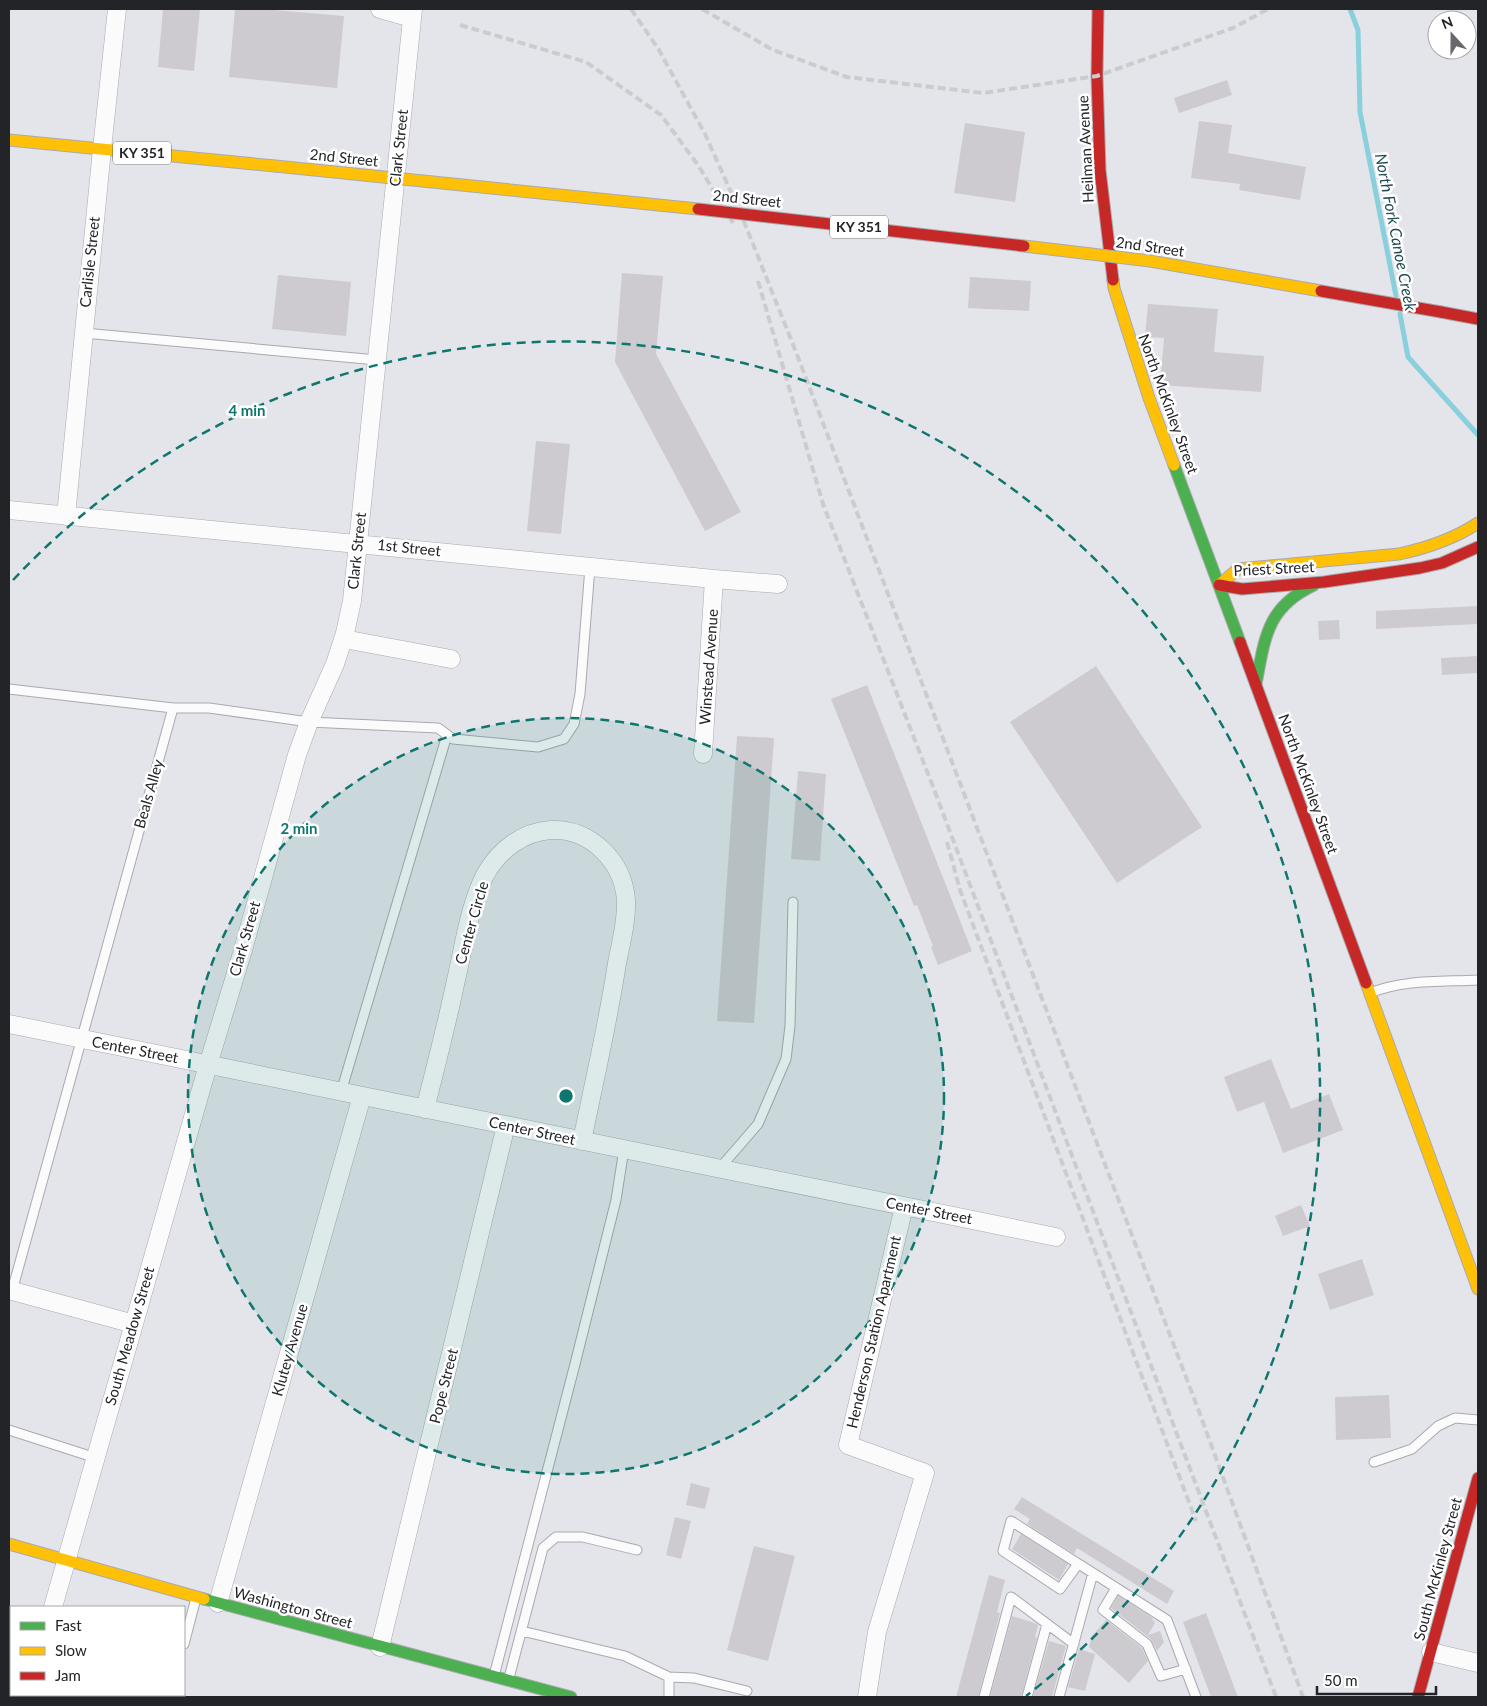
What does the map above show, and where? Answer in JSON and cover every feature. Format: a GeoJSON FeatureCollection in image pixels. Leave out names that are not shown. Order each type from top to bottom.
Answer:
{"type":"FeatureCollection","features":[{"type":"Feature","properties":{"kind":"street","name":"Carlisle Street"},"geometry":{"type":"LineString","coordinates":[[66,516],[117,9]]}},
{"type":"Feature","properties":{"kind":"street"},"geometry":{"type":"LineString","coordinates":[[380,9],[412,13]]}},
{"type":"Feature","properties":{"kind":"street","name":"Heilman Avenue"},"geometry":{"type":"LineString","coordinates":[[1098,9],[1097,76],[1100,170],[1114,288]]}},
{"type":"Feature","properties":{"kind":"street","name":"Clark Street"},"geometry":{"type":"LineString","coordinates":[[208,1065],[243,950],[297,755],[344,639],[352,601],[412,13]]}},
{"type":"Feature","properties":{"kind":"street","name":"2nd Street"},"geometry":{"type":"LineString","coordinates":[[9,140],[737,213],[1150,261],[1478,319]]}},
{"type":"Feature","properties":{"kind":"street","name":"North McKinley Street"},"geometry":{"type":"LineString","coordinates":[[1114,288],[1149,398],[1476,1274],[1478,1289]]}},
{"type":"Feature","properties":{"kind":"street","name":"1st Street"},"geometry":{"type":"LineString","coordinates":[[9,510],[778,584]]}},
{"type":"Feature","properties":{"kind":"street","name":"Priest Street"},"geometry":{"type":"LineString","coordinates":[[1219,585],[1238,569],[1420,550],[1459,535],[1478,523]]}},
{"type":"Feature","properties":{"kind":"street","name":"Priest Street"},"geometry":{"type":"LineString","coordinates":[[1219,585],[1242,589],[1324,582],[1420,568],[1449,561],[1478,548]]}},
{"type":"Feature","properties":{"kind":"street","name":"Winstead Avenue"},"geometry":{"type":"LineString","coordinates":[[703,754],[714,579]]}},
{"type":"Feature","properties":{"kind":"street"},"geometry":{"type":"LineString","coordinates":[[1256,684],[1267,632],[1280,607],[1305,588],[1324,582]]}},
{"type":"Feature","properties":{"kind":"street"},"geometry":{"type":"LineString","coordinates":[[344,639],[451,658]]}},
{"type":"Feature","properties":{"kind":"street","name":"Center Circle"},"geometry":{"type":"LineString","coordinates":[[424,1109],[446,1028],[469,924],[478,891],[485,876],[493,862],[514,842],[540,831],[570,832],[585,837],[598,845],[609,856],[618,870],[626,899],[614,985],[582,1141]]}},
{"type":"Feature","properties":{"kind":"street","name":"Center Street"},"geometry":{"type":"LineString","coordinates":[[9,1024],[1056,1237]]}},
{"type":"Feature","properties":{"kind":"street","name":"South Meadow Street"},"geometry":{"type":"LineString","coordinates":[[53,1606],[208,1065]]}},
{"type":"Feature","properties":{"kind":"street","name":"Klutey Avenue"},"geometry":{"type":"LineString","coordinates":[[218,1603],[362,1096]]}},
{"type":"Feature","properties":{"kind":"street","name":"Pope Street"},"geometry":{"type":"LineString","coordinates":[[380,1647],[506,1125]]}},
{"type":"Feature","properties":{"kind":"street","name":"Henderson Station Apartment"},"geometry":{"type":"LineString","coordinates":[[868,1697],[877,1632],[925,1473],[848,1444],[904,1206]]}},
{"type":"Feature","properties":{"kind":"street"},"geometry":{"type":"LineString","coordinates":[[10,1291],[134,1324]]}},
{"type":"Feature","properties":{"kind":"street","name":"South McKinley Street"},"geometry":{"type":"LineString","coordinates":[[1418,1697],[1468,1530],[1478,1478]]}},
{"type":"Feature","properties":{"kind":"street","name":"Washington Street"},"geometry":{"type":"LineString","coordinates":[[9,1544],[218,1603],[571,1697]]}},
{"type":"Feature","properties":{"kind":"street"},"geometry":{"type":"LineString","coordinates":[[1431,1652],[1478,1663]]}},
{"type":"Feature","properties":{"kind":"lane"},"geometry":{"type":"LineString","coordinates":[[84,334],[377,360]]}},
{"type":"Feature","properties":{"kind":"lane"},"geometry":{"type":"LineString","coordinates":[[9,689],[173,708],[209,708],[309,722],[438,728],[453,739],[538,747],[564,739],[574,724],[580,694],[590,567]]}},
{"type":"Feature","properties":{"kind":"lane","name":"Beals Alley"},"geometry":{"type":"LineString","coordinates":[[10,1291],[173,708]]}},
{"type":"Feature","properties":{"kind":"lane"},"geometry":{"type":"LineString","coordinates":[[341,1092],[446,734]]}},
{"type":"Feature","properties":{"kind":"lane"},"geometry":{"type":"LineString","coordinates":[[719,1169],[758,1124],[786,1059],[790,1026],[793,902]]}},
{"type":"Feature","properties":{"kind":"lane"},"geometry":{"type":"LineString","coordinates":[[1370,993],[1387,986],[1404,983],[1478,980]]}},
{"type":"Feature","properties":{"kind":"lane"},"geometry":{"type":"LineString","coordinates":[[494,1677],[616,1200],[624,1149]]}},
{"type":"Feature","properties":{"kind":"lane"},"geometry":{"type":"LineString","coordinates":[[1374,1462],[1412,1449],[1438,1426],[1455,1418],[1478,1420]]}},
{"type":"Feature","properties":{"kind":"lane"},"geometry":{"type":"LineString","coordinates":[[9,1430],[96,1458]]}},
{"type":"Feature","properties":{"kind":"lane"},"geometry":{"type":"LineString","coordinates":[[1078,1564],[1060,1589],[1003,1551],[1011,1521],[1167,1620],[1196,1697]]}},
{"type":"Feature","properties":{"kind":"lane"},"geometry":{"type":"LineString","coordinates":[[509,1681],[543,1548],[556,1537],[583,1537],[637,1550]]}},
{"type":"Feature","properties":{"kind":"lane"},"geometry":{"type":"LineString","coordinates":[[1059,1697],[1093,1573]]}},
{"type":"Feature","properties":{"kind":"lane"},"geometry":{"type":"LineString","coordinates":[[1116,1588],[1103,1610],[1148,1644],[1161,1676],[1186,1669]]}},
{"type":"Feature","properties":{"kind":"lane"},"geometry":{"type":"LineString","coordinates":[[185,1640],[197,1597]]}},
{"type":"Feature","properties":{"kind":"lane"},"geometry":{"type":"LineString","coordinates":[[984,1697],[1011,1597],[1074,1644]]}},
{"type":"Feature","properties":{"kind":"lane"},"geometry":{"type":"LineString","coordinates":[[1027,1697],[1047,1624]]}},
{"type":"Feature","properties":{"kind":"lane"},"geometry":{"type":"LineString","coordinates":[[522,1631],[625,1656],[669,1677],[694,1678],[747,1691]]}},
{"type":"Feature","properties":{"kind":"lane"},"geometry":{"type":"LineString","coordinates":[[669,1677],[669,1697]]}},
{"type":"Feature","properties":{"kind":"building"},"geometry":{"type":"Polygon","coordinates":[[[163,9],[200,9],[194,71],[158,67],[163,9]]]}},
{"type":"Feature","properties":{"kind":"building"},"geometry":{"type":"Polygon","coordinates":[[[235,9],[263,9],[344,16],[337,88],[229,77],[235,9]]]}},
{"type":"Feature","properties":{"kind":"building"},"geometry":{"type":"Polygon","coordinates":[[[1227,80],[1232,95],[1179,113],[1174,98],[1227,80]]]}},
{"type":"Feature","properties":{"kind":"building"},"geometry":{"type":"Polygon","coordinates":[[[1199,121],[1232,125],[1228,153],[1306,167],[1300,200],[1239,190],[1240,184],[1191,178],[1199,121]]]}},
{"type":"Feature","properties":{"kind":"building"},"geometry":{"type":"Polygon","coordinates":[[[965,123],[1025,132],[1015,202],[954,193],[965,123]]]}},
{"type":"Feature","properties":{"kind":"building"},"geometry":{"type":"Polygon","coordinates":[[[622,273],[663,276],[656,354],[741,512],[705,531],[615,362],[622,273]]]}},
{"type":"Feature","properties":{"kind":"building"},"geometry":{"type":"Polygon","coordinates":[[[278,275],[351,282],[346,336],[272,329],[278,275]]]}},
{"type":"Feature","properties":{"kind":"building"},"geometry":{"type":"Polygon","coordinates":[[[970,277],[1031,281],[1029,311],[968,308],[970,277]]]}},
{"type":"Feature","properties":{"kind":"building"},"geometry":{"type":"Polygon","coordinates":[[[1148,304],[1218,309],[1214,352],[1264,356],[1261,392],[1160,385],[1164,338],[1145,337],[1148,304]]]}},
{"type":"Feature","properties":{"kind":"building"},"geometry":{"type":"Polygon","coordinates":[[[536,441],[570,444],[561,534],[527,531],[536,441]]]}},
{"type":"Feature","properties":{"kind":"building"},"geometry":{"type":"Polygon","coordinates":[[[1478,606],[1478,624],[1376,629],[1376,611],[1478,606]]]}},
{"type":"Feature","properties":{"kind":"building"},"geometry":{"type":"Polygon","coordinates":[[[1339,620],[1340,639],[1319,640],[1318,621],[1339,620]]]}},
{"type":"Feature","properties":{"kind":"building"},"geometry":{"type":"Polygon","coordinates":[[[1478,656],[1478,673],[1442,675],[1441,658],[1478,656]]]}},
{"type":"Feature","properties":{"kind":"building"},"geometry":{"type":"Polygon","coordinates":[[[1096,666],[1202,827],[1117,883],[1010,722],[1096,666]]]}},
{"type":"Feature","properties":{"kind":"building"},"geometry":{"type":"Polygon","coordinates":[[[867,685],[972,951],[938,965],[931,947],[933,946],[917,905],[914,906],[831,699],[867,685]]]}},
{"type":"Feature","properties":{"kind":"building"},"geometry":{"type":"Polygon","coordinates":[[[737,736],[774,738],[754,1023],[717,1021],[737,736]]]}},
{"type":"Feature","properties":{"kind":"building"},"geometry":{"type":"Polygon","coordinates":[[[798,771],[826,774],[820,861],[791,859],[798,771]]]}},
{"type":"Feature","properties":{"kind":"building"},"geometry":{"type":"Polygon","coordinates":[[[1271,1059],[1291,1109],[1329,1094],[1343,1130],[1283,1153],[1264,1102],[1237,1112],[1224,1077],[1271,1059]]]}},
{"type":"Feature","properties":{"kind":"building"},"geometry":{"type":"Polygon","coordinates":[[[1301,1205],[1310,1226],[1283,1236],[1275,1216],[1301,1205]]]}},
{"type":"Feature","properties":{"kind":"building"},"geometry":{"type":"Polygon","coordinates":[[[1362,1259],[1374,1295],[1330,1310],[1318,1274],[1362,1259]]]}},
{"type":"Feature","properties":{"kind":"building"},"geometry":{"type":"Polygon","coordinates":[[[1389,1395],[1391,1438],[1336,1440],[1335,1397],[1389,1395]]]}},
{"type":"Feature","properties":{"kind":"building"},"geometry":{"type":"Polygon","coordinates":[[[691,1483],[710,1488],[705,1509],[686,1505],[691,1483]]]}},
{"type":"Feature","properties":{"kind":"building"},"geometry":{"type":"Polygon","coordinates":[[[1022,1497],[1174,1591],[1167,1604],[1077,1548],[1074,1554],[1027,1524],[1030,1519],[1014,1509],[1022,1497]]]}},
{"type":"Feature","properties":{"kind":"building"},"geometry":{"type":"Polygon","coordinates":[[[675,1517],[691,1521],[681,1559],[666,1555],[675,1517]]]}},
{"type":"Feature","properties":{"kind":"building"},"geometry":{"type":"Polygon","coordinates":[[[1021,1534],[1068,1564],[1059,1580],[1012,1549],[1021,1534]]]}},
{"type":"Feature","properties":{"kind":"building"},"geometry":{"type":"Polygon","coordinates":[[[754,1546],[795,1556],[768,1661],[727,1650],[754,1546]]]}},
{"type":"Feature","properties":{"kind":"building"},"geometry":{"type":"Polygon","coordinates":[[[989,1575],[1005,1580],[997,1612],[1000,1613],[978,1697],[956,1697],[989,1575]]]}},
{"type":"Feature","properties":{"kind":"building"},"geometry":{"type":"Polygon","coordinates":[[[1118,1596],[1151,1617],[1155,1623],[1148,1635],[1160,1631],[1164,1642],[1157,1651],[1151,1639],[1111,1608],[1118,1596]]]}},
{"type":"Feature","properties":{"kind":"building"},"geometry":{"type":"Polygon","coordinates":[[[1206,1613],[1238,1697],[1211,1697],[1183,1622],[1206,1613]]]}},
{"type":"Feature","properties":{"kind":"building"},"geometry":{"type":"Polygon","coordinates":[[[1012,1616],[1038,1625],[1035,1637],[1037,1638],[1021,1697],[990,1697],[1012,1616]]]}},
{"type":"Feature","properties":{"kind":"building"},"geometry":{"type":"Polygon","coordinates":[[[1106,1620],[1142,1648],[1148,1661],[1129,1683],[1089,1647],[1092,1636],[1106,1620]]]}},
{"type":"Feature","properties":{"kind":"building"},"geometry":{"type":"Polygon","coordinates":[[[1049,1641],[1066,1646],[1052,1697],[1033,1697],[1049,1641]]]}},
{"type":"Feature","properties":{"kind":"building"},"geometry":{"type":"Polygon","coordinates":[[[1079,1649],[1095,1654],[1085,1691],[1068,1687],[1079,1649]]]}},
{"type":"Feature","properties":{"kind":"waterway","name":"North Fork Canoe Creek"},"geometry":{"type":"LineString","coordinates":[[1350,9],[1358,30],[1360,112],[1396,296]]}},
{"type":"Feature","properties":{"kind":"waterway","name":"North Fork Canoe Creek"},"geometry":{"type":"LineString","coordinates":[[1400,314],[1408,357],[1478,435]]}},
{"type":"Feature","properties":{"kind":"railway"},"geometry":{"type":"LineString","coordinates":[[631,9],[659,50],[705,134],[743,219],[796,352],[1197,1406],[1303,1697]]}},
{"type":"Feature","properties":{"kind":"railway"},"geometry":{"type":"LineString","coordinates":[[702,9],[773,50],[847,77],[983,93],[1097,76],[1233,28],[1268,9]]}},
{"type":"Feature","properties":{"kind":"railway"},"geometry":{"type":"LineString","coordinates":[[460,25],[586,62],[661,115],[698,165],[733,223]]}},
{"type":"Feature","properties":{"kind":"railway"},"geometry":{"type":"LineString","coordinates":[[758,281],[823,504],[932,784],[1276,1697]]}},
{"type":"Feature","properties":{"kind":"railway"},"geometry":{"type":"LineString","coordinates":[[947,842],[960,890],[1196,1521]]}},
{"type":"Feature","properties":{"kind":"traffic: fast"},"geometry":{"type":"LineString","coordinates":[[1174,465],[1240,642]]}},
{"type":"Feature","properties":{"kind":"traffic: fast"},"geometry":{"type":"LineString","coordinates":[[1256,684],[1266,638],[1277,614],[1286,603],[1314,585]]}},
{"type":"Feature","properties":{"kind":"traffic: fast"},"geometry":{"type":"LineString","coordinates":[[204,1599],[571,1697]]}},
{"type":"Feature","properties":{"kind":"traffic: slow"},"geometry":{"type":"LineString","coordinates":[[9,140],[275,166]]}},
{"type":"Feature","properties":{"kind":"traffic: slow"},"geometry":{"type":"LineString","coordinates":[[275,166],[698,209]]}},
{"type":"Feature","properties":{"kind":"traffic: slow"},"geometry":{"type":"LineString","coordinates":[[1024,246],[1150,261],[1321,291]]}},
{"type":"Feature","properties":{"kind":"traffic: slow"},"geometry":{"type":"LineString","coordinates":[[1113,280],[1149,398],[1174,465]]}},
{"type":"Feature","properties":{"kind":"traffic: slow"},"geometry":{"type":"LineString","coordinates":[[1219,585],[1238,569],[1409,552],[1450,538],[1478,523]]}},
{"type":"Feature","properties":{"kind":"traffic: slow"},"geometry":{"type":"LineString","coordinates":[[1366,983],[1478,1289]]}},
{"type":"Feature","properties":{"kind":"traffic: slow"},"geometry":{"type":"LineString","coordinates":[[9,1544],[204,1599]]}},
{"type":"Feature","properties":{"kind":"traffic: jam"},"geometry":{"type":"LineString","coordinates":[[1098,9],[1097,76],[1100,170],[1113,280]]}},
{"type":"Feature","properties":{"kind":"traffic: jam"},"geometry":{"type":"LineString","coordinates":[[698,209],[1024,246]]}},
{"type":"Feature","properties":{"kind":"traffic: jam"},"geometry":{"type":"LineString","coordinates":[[1321,291],[1441,312]]}},
{"type":"Feature","properties":{"kind":"traffic: jam"},"geometry":{"type":"LineString","coordinates":[[1441,312],[1478,319]]}},
{"type":"Feature","properties":{"kind":"traffic: jam"},"geometry":{"type":"LineString","coordinates":[[1219,585],[1242,589],[1324,582],[1420,568],[1442,563],[1478,547]]}},
{"type":"Feature","properties":{"kind":"traffic: jam"},"geometry":{"type":"LineString","coordinates":[[1240,642],[1366,983]]}},
{"type":"Feature","properties":{"kind":"traffic: jam"},"geometry":{"type":"LineString","coordinates":[[1418,1697],[1478,1478]]}}]}
